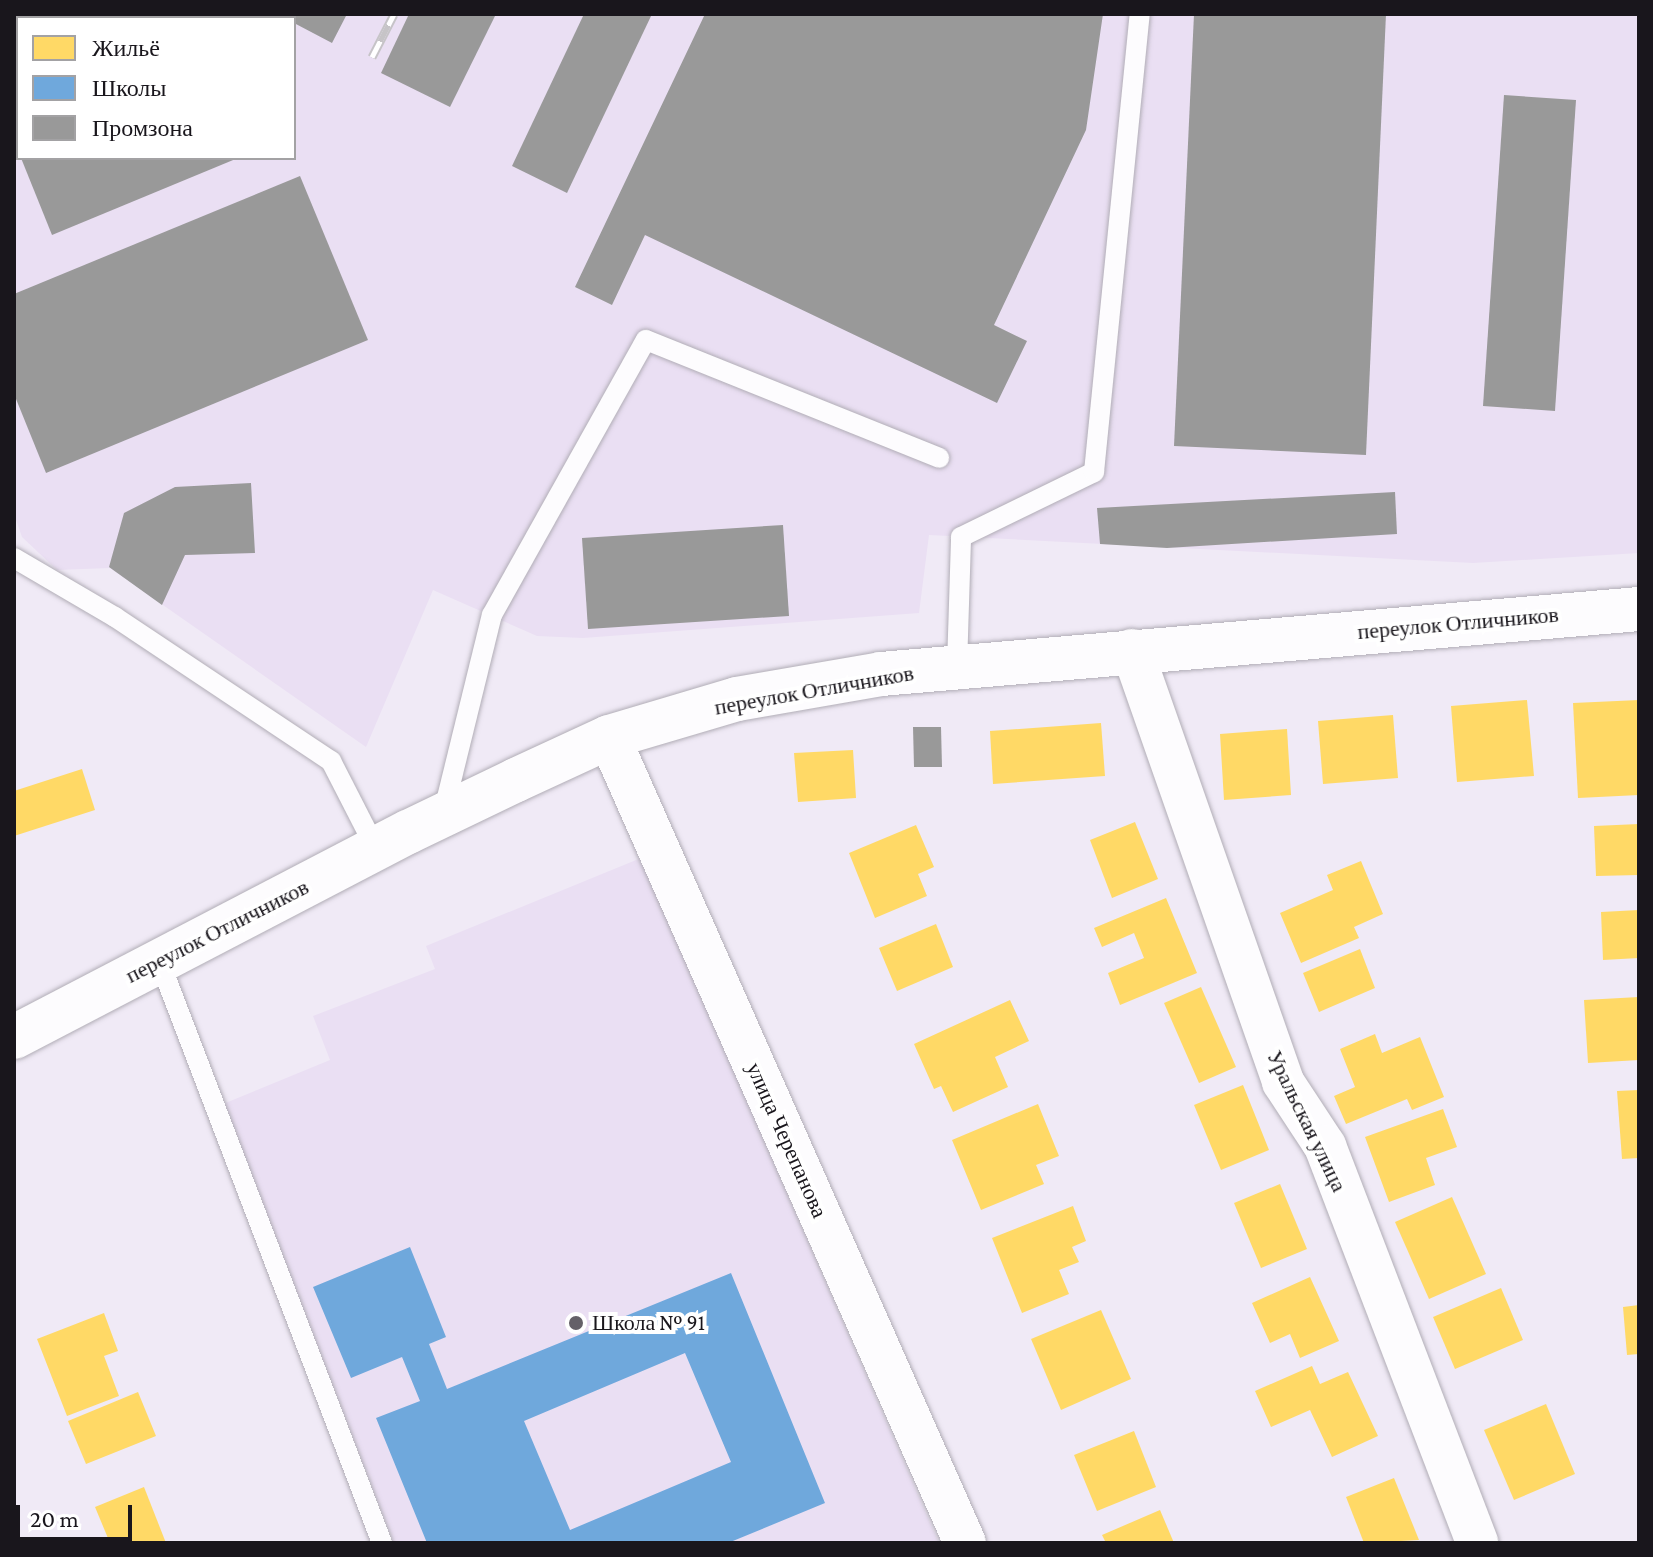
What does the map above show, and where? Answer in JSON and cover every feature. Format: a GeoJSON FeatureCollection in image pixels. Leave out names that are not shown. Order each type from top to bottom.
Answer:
{"type":"FeatureCollection","features":[{"type":"Feature","properties":{"kind":"main road","name":"переулок Отличников"},"geometry":{"type":"LineString","coordinates":[[14,1037],[443,814],[609,737],[737,699],[881,674],[1132,650],[1639,609]]}},
{"type":"Feature","properties":{"kind":"street","name":"Уральская улица"},"geometry":{"type":"LineString","coordinates":[[1132,650],[1283,1082],[1325,1146],[1477,1543]]}},
{"type":"Feature","properties":{"kind":"street","name":"улица Черепанова"},"geometry":{"type":"LineString","coordinates":[[609,737],[964,1543]]}},
{"type":"Feature","properties":{"kind":"lane"},"geometry":{"type":"LineString","coordinates":[[957,667],[961,537],[1094,472],[1140,14]]}},
{"type":"Feature","properties":{"kind":"lane"},"geometry":{"type":"LineString","coordinates":[[443,814],[492,615],[646,340],[939,458]]}},
{"type":"Feature","properties":{"kind":"lane"},"geometry":{"type":"LineString","coordinates":[[14,558],[115,617],[331,761],[376,849]]}},
{"type":"Feature","properties":{"kind":"lane"},"geometry":{"type":"LineString","coordinates":[[159,960],[382,1543]]}},
{"type":"Feature","properties":{"kind":"shaded area"},"geometry":{"type":"Polygon","coordinates":[[[14,14],[1639,14],[1639,553],[1473,563],[929,535],[919,613],[583,638],[537,636],[433,590],[366,747],[110,568],[57,570],[22,537],[14,514],[14,14]]]}},
{"type":"Feature","properties":{"kind":"shaded area","name":"Школа № 91"},"geometry":{"type":"Polygon","coordinates":[[[641,858],[939,1543],[394,1543],[223,1104],[330,1060],[313,1016],[435,969],[426,946],[641,858]]]}},
{"type":"Feature","properties":{"kind":"building: Жильё"},"geometry":{"type":"Polygon","coordinates":[[[1527,700],[1534,776],[1457,782],[1451,706],[1527,700]]]}},
{"type":"Feature","properties":{"kind":"building: Жильё"},"geometry":{"type":"Polygon","coordinates":[[[1639,700],[1639,795],[1578,798],[1573,703],[1639,700]]]}},
{"type":"Feature","properties":{"kind":"building: Жильё"},"geometry":{"type":"Polygon","coordinates":[[[1393,715],[1398,778],[1323,784],[1318,721],[1393,715]]]}},
{"type":"Feature","properties":{"kind":"building: Жильё"},"geometry":{"type":"Polygon","coordinates":[[[1101,723],[1105,776],[993,784],[990,731],[1101,723]]]}},
{"type":"Feature","properties":{"kind":"building: Жильё"},"geometry":{"type":"Polygon","coordinates":[[[1287,729],[1291,795],[1224,800],[1220,734],[1287,729]]]}},
{"type":"Feature","properties":{"kind":"building: Жильё"},"geometry":{"type":"Polygon","coordinates":[[[853,750],[856,798],[798,802],[794,753],[853,750]]]}},
{"type":"Feature","properties":{"kind":"building: Жильё"},"geometry":{"type":"Polygon","coordinates":[[[82,769],[95,810],[14,836],[14,791],[82,769]]]}},
{"type":"Feature","properties":{"kind":"building: Жильё"},"geometry":{"type":"Polygon","coordinates":[[[1135,822],[1158,879],[1112,898],[1090,840],[1135,822]]]}},
{"type":"Feature","properties":{"kind":"building: Жильё"},"geometry":{"type":"Polygon","coordinates":[[[1639,824],[1639,875],[1596,876],[1594,826],[1639,824]]]}},
{"type":"Feature","properties":{"kind":"building: Жильё"},"geometry":{"type":"Polygon","coordinates":[[[916,825],[934,867],[918,874],[927,896],[875,918],[849,853],[916,825]]]}},
{"type":"Feature","properties":{"kind":"building: Жильё"},"geometry":{"type":"Polygon","coordinates":[[[1361,861],[1383,914],[1354,927],[1359,938],[1301,963],[1280,913],[1333,890],[1327,875],[1361,861]]]}},
{"type":"Feature","properties":{"kind":"building: Жильё"},"geometry":{"type":"Polygon","coordinates":[[[1166,898],[1197,973],[1120,1005],[1108,973],[1144,958],[1134,933],[1102,947],[1094,928],[1166,898]]]}},
{"type":"Feature","properties":{"kind":"building: Жильё"},"geometry":{"type":"Polygon","coordinates":[[[1639,910],[1639,958],[1603,960],[1601,912],[1639,910]]]}},
{"type":"Feature","properties":{"kind":"building: Жильё"},"geometry":{"type":"Polygon","coordinates":[[[936,924],[953,967],[897,991],[879,948],[936,924]]]}},
{"type":"Feature","properties":{"kind":"building: Жильё"},"geometry":{"type":"Polygon","coordinates":[[[1360,949],[1375,988],[1319,1012],[1303,973],[1360,949]]]}},
{"type":"Feature","properties":{"kind":"building: Жильё"},"geometry":{"type":"Polygon","coordinates":[[[1201,987],[1236,1067],[1199,1083],[1164,1003],[1201,987]]]}},
{"type":"Feature","properties":{"kind":"building: Жильё"},"geometry":{"type":"Polygon","coordinates":[[[1639,997],[1639,1060],[1588,1063],[1584,1000],[1639,997]]]}},
{"type":"Feature","properties":{"kind":"building: Жильё"},"geometry":{"type":"Polygon","coordinates":[[[1010,1000],[1029,1041],[995,1057],[1008,1087],[953,1112],[941,1086],[934,1089],[914,1044],[1010,1000]]]}},
{"type":"Feature","properties":{"kind":"building: Жильё"},"geometry":{"type":"Polygon","coordinates":[[[1375,1034],[1382,1053],[1420,1037],[1444,1097],[1412,1110],[1407,1099],[1346,1124],[1334,1096],[1355,1087],[1340,1049],[1375,1034]]]}},
{"type":"Feature","properties":{"kind":"building: Жильё"},"geometry":{"type":"Polygon","coordinates":[[[1243,1085],[1269,1150],[1221,1170],[1194,1105],[1243,1085]]]}},
{"type":"Feature","properties":{"kind":"building: Жильё"},"geometry":{"type":"Polygon","coordinates":[[[1639,1090],[1639,1158],[1622,1159],[1617,1091],[1639,1090]]]}},
{"type":"Feature","properties":{"kind":"building: Жильё"},"geometry":{"type":"Polygon","coordinates":[[[1038,1104],[1059,1156],[1036,1165],[1044,1184],[981,1210],[952,1140],[1038,1104]]]}},
{"type":"Feature","properties":{"kind":"building: Жильё"},"geometry":{"type":"Polygon","coordinates":[[[1443,1109],[1457,1147],[1426,1158],[1435,1185],[1389,1202],[1365,1137],[1443,1109]]]}},
{"type":"Feature","properties":{"kind":"building: Жильё"},"geometry":{"type":"Polygon","coordinates":[[[1280,1184],[1307,1249],[1261,1268],[1234,1203],[1280,1184]]]}},
{"type":"Feature","properties":{"kind":"building: Жильё"},"geometry":{"type":"Polygon","coordinates":[[[1452,1197],[1486,1274],[1429,1299],[1395,1222],[1452,1197]]]}},
{"type":"Feature","properties":{"kind":"building: Жильё"},"geometry":{"type":"Polygon","coordinates":[[[1073,1206],[1086,1241],[1072,1247],[1079,1262],[1059,1270],[1069,1294],[1022,1313],[992,1238],[1073,1206]]]}},
{"type":"Feature","properties":{"kind":"building: Жильё"},"geometry":{"type":"Polygon","coordinates":[[[1310,1277],[1339,1341],[1300,1358],[1290,1334],[1270,1343],[1252,1303],[1310,1277]]]}},
{"type":"Feature","properties":{"kind":"building: Жильё"},"geometry":{"type":"Polygon","coordinates":[[[1501,1288],[1523,1340],[1455,1369],[1433,1317],[1501,1288]]]}},
{"type":"Feature","properties":{"kind":"building: Жильё"},"geometry":{"type":"Polygon","coordinates":[[[1639,1305],[1639,1354],[1627,1355],[1623,1307],[1639,1305]]]}},
{"type":"Feature","properties":{"kind":"building: Жильё"},"geometry":{"type":"Polygon","coordinates":[[[1101,1310],[1131,1379],[1061,1410],[1031,1339],[1101,1310]]]}},
{"type":"Feature","properties":{"kind":"building: Жильё"},"geometry":{"type":"Polygon","coordinates":[[[104,1313],[118,1351],[104,1356],[119,1396],[67,1416],[37,1339],[104,1313]]]}},
{"type":"Feature","properties":{"kind":"building: Жильё"},"geometry":{"type":"Polygon","coordinates":[[[1312,1366],[1320,1384],[1348,1372],[1378,1436],[1332,1457],[1310,1410],[1271,1427],[1255,1391],[1312,1366]]]}},
{"type":"Feature","properties":{"kind":"building: Жильё"},"geometry":{"type":"Polygon","coordinates":[[[138,1392],[156,1436],[86,1464],[68,1421],[138,1392]]]}},
{"type":"Feature","properties":{"kind":"building: Жильё"},"geometry":{"type":"Polygon","coordinates":[[[1546,1404],[1575,1474],[1514,1500],[1484,1430],[1546,1404]]]}},
{"type":"Feature","properties":{"kind":"building: Жильё"},"geometry":{"type":"Polygon","coordinates":[[[1134,1431],[1156,1487],[1097,1511],[1074,1455],[1134,1431]]]}},
{"type":"Feature","properties":{"kind":"building: Жильё"},"geometry":{"type":"Polygon","coordinates":[[[1394,1478],[1419,1540],[1364,1543],[1346,1497],[1394,1478]]]}},
{"type":"Feature","properties":{"kind":"building: Жильё"},"geometry":{"type":"Polygon","coordinates":[[[144,1487],[166,1543],[110,1543],[95,1507],[144,1487]]]}},
{"type":"Feature","properties":{"kind":"building: Жильё"},"geometry":{"type":"Polygon","coordinates":[[[1160,1510],[1174,1543],[1106,1543],[1102,1535],[1160,1510]]]}},
{"type":"Feature","properties":{"kind":"building: Школы"},"geometry":{"type":"Polygon","coordinates":[[[410,1247],[446,1337],[429,1344],[447,1389],[731,1273],[825,1503],[728,1543],[427,1543],[376,1418],[420,1401],[402,1357],[351,1378],[313,1287],[410,1247]],[[685,1353],[524,1421],[570,1530],[731,1462],[685,1353]]]}},
{"type":"Feature","properties":{"kind":"building: Промзона"},"geometry":{"type":"Polygon","coordinates":[[[347,14],[332,43],[296,24],[296,16],[281,16],[347,14]]]}},
{"type":"Feature","properties":{"kind":"building: Промзона"},"geometry":{"type":"Polygon","coordinates":[[[409,14],[496,14],[450,107],[381,73],[409,14]]]}},
{"type":"Feature","properties":{"kind":"building: Промзона"},"geometry":{"type":"Polygon","coordinates":[[[584,14],[652,14],[567,193],[512,166],[584,14]]]}},
{"type":"Feature","properties":{"kind":"building: Промзона"},"geometry":{"type":"Polygon","coordinates":[[[705,14],[1103,14],[1086,130],[994,325],[1027,341],[997,403],[645,235],[612,305],[575,287],[705,14]]]}},
{"type":"Feature","properties":{"kind":"building: Промзона"},"geometry":{"type":"Polygon","coordinates":[[[1194,14],[1386,14],[1366,455],[1174,446],[1194,14]]]}},
{"type":"Feature","properties":{"kind":"building: Промзона"},"geometry":{"type":"Polygon","coordinates":[[[1504,95],[1576,100],[1555,411],[1483,406],[1504,95]]]}},
{"type":"Feature","properties":{"kind":"building: Промзона"},"geometry":{"type":"Polygon","coordinates":[[[22,160],[233,160],[52,235],[22,160]]]}},
{"type":"Feature","properties":{"kind":"building: Промзона"},"geometry":{"type":"Polygon","coordinates":[[[300,176],[368,340],[46,473],[14,394],[14,294],[300,176]]]}},
{"type":"Feature","properties":{"kind":"building: Промзона"},"geometry":{"type":"Polygon","coordinates":[[[251,483],[255,553],[185,555],[162,605],[109,567],[124,513],[175,487],[251,483]]]}},
{"type":"Feature","properties":{"kind":"building: Промзона"},"geometry":{"type":"Polygon","coordinates":[[[1395,492],[1397,534],[1167,548],[1100,544],[1097,508],[1395,492]]]}},
{"type":"Feature","properties":{"kind":"building: Промзона"},"geometry":{"type":"Polygon","coordinates":[[[783,525],[789,616],[588,629],[582,538],[783,525]]]}},
{"type":"Feature","properties":{"kind":"building: Промзона"},"geometry":{"type":"Polygon","coordinates":[[[913,727],[941,727],[942,767],[914,767],[913,727]]]}},
{"type":"Feature","properties":{"kind":"railway"},"geometry":{"type":"LineString","coordinates":[[372,57],[394,14]]}},
{"type":"Feature","properties":{"kind":"place","name":"Школа № 91"},"geometry":{"type":"Point","coordinates":[576,1323]}}]}
